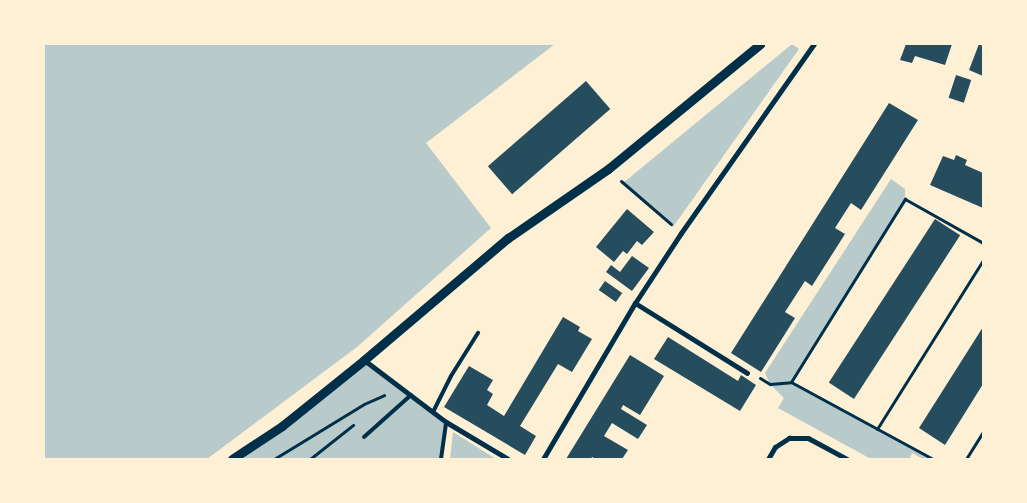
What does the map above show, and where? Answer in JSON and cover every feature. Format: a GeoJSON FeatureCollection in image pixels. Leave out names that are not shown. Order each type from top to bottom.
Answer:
{"type":"FeatureCollection","features":[{"type":"Feature","properties":{"kind":"street"},"geometry":{"type":"LineString","coordinates":[[232,459],[282,426],[364,360],[508,238],[608,169],[760,44]]}},
{"type":"Feature","properties":{"kind":"street"},"geometry":{"type":"LineString","coordinates":[[543,459],[635,304],[681,233],[814,44]]}},
{"type":"Feature","properties":{"kind":"street"},"geometry":{"type":"LineString","coordinates":[[635,304],[747,373]]}},
{"type":"Feature","properties":{"kind":"street"},"geometry":{"type":"LineString","coordinates":[[364,360],[446,422],[508,459]]}},
{"type":"Feature","properties":{"kind":"street"},"geometry":{"type":"LineString","coordinates":[[768,459],[775,447],[789,438],[808,438],[847,459]]}},
{"type":"Feature","properties":{"kind":"lane"},"geometry":{"type":"LineString","coordinates":[[433,412],[451,376],[478,333]]}},
{"type":"Feature","properties":{"kind":"lane"},"geometry":{"type":"LineString","coordinates":[[364,437],[411,395]]}},
{"type":"Feature","properties":{"kind":"lane"},"geometry":{"type":"LineString","coordinates":[[442,459],[446,422]]}},
{"type":"Feature","properties":{"kind":"path"},"geometry":{"type":"LineString","coordinates":[[608,169],[681,233]]}},
{"type":"Feature","properties":{"kind":"path"},"geometry":{"type":"LineString","coordinates":[[791,382],[905,198],[983,243]]}},
{"type":"Feature","properties":{"kind":"path"},"geometry":{"type":"LineString","coordinates":[[877,429],[983,260]]}},
{"type":"Feature","properties":{"kind":"path"},"geometry":{"type":"LineString","coordinates":[[747,373],[755,374],[770,384],[791,382],[933,459]]}},
{"type":"Feature","properties":{"kind":"path"},"geometry":{"type":"LineString","coordinates":[[274,459],[364,404],[400,387]]}},
{"type":"Feature","properties":{"kind":"path"},"geometry":{"type":"LineString","coordinates":[[966,459],[983,432]]}},
{"type":"Feature","properties":{"kind":"shaded area"},"geometry":{"type":"Polygon","coordinates":[[[44,44],[555,44],[426,143],[491,228],[357,347],[207,459],[44,459],[44,44]]]}},
{"type":"Feature","properties":{"kind":"shaded area"},"geometry":{"type":"Polygon","coordinates":[[[792,44],[799,49],[673,227],[623,183],[792,44]]]}},
{"type":"Feature","properties":{"kind":"shaded area"},"geometry":{"type":"Polygon","coordinates":[[[891,179],[905,189],[905,199],[791,382],[933,459],[923,459],[912,453],[909,459],[871,459],[778,408],[784,398],[770,384],[765,373],[891,179]]]}},
{"type":"Feature","properties":{"kind":"shaded area"},"geometry":{"type":"Polygon","coordinates":[[[364,360],[446,422],[441,459],[232,459],[364,360]]]}},
{"type":"Feature","properties":{"kind":"shaded area"},"geometry":{"type":"Polygon","coordinates":[[[453,432],[496,459],[450,459],[453,432]]]}},
{"type":"Feature","properties":{"kind":"building"},"geometry":{"type":"Polygon","coordinates":[[[906,44],[952,44],[945,65],[915,56],[912,63],[900,60],[906,44]]]}},
{"type":"Feature","properties":{"kind":"building"},"geometry":{"type":"Polygon","coordinates":[[[979,44],[983,46],[983,76],[969,70],[979,44]]]}},
{"type":"Feature","properties":{"kind":"building"},"geometry":{"type":"Polygon","coordinates":[[[956,75],[971,80],[964,103],[949,98],[956,75]]]}},
{"type":"Feature","properties":{"kind":"building"},"geometry":{"type":"Polygon","coordinates":[[[586,81],[610,109],[512,194],[488,166],[586,81]]]}},
{"type":"Feature","properties":{"kind":"building"},"geometry":{"type":"Polygon","coordinates":[[[889,103],[918,120],[861,210],[851,203],[835,228],[845,234],[812,286],[805,281],[785,312],[795,318],[761,372],[731,353],[889,103]]]}},
{"type":"Feature","properties":{"kind":"building"},"geometry":{"type":"Polygon","coordinates":[[[956,155],[967,160],[965,165],[983,173],[983,208],[930,185],[943,156],[954,160],[956,155]]]}},
{"type":"Feature","properties":{"kind":"building"},"geometry":{"type":"Polygon","coordinates":[[[627,209],[654,232],[642,245],[637,241],[627,254],[623,251],[614,262],[596,247],[627,209]]]}},
{"type":"Feature","properties":{"kind":"building"},"geometry":{"type":"Polygon","coordinates":[[[935,219],[960,235],[854,399],[829,383],[935,219]]]}},
{"type":"Feature","properties":{"kind":"building"},"geometry":{"type":"Polygon","coordinates":[[[632,256],[649,268],[632,291],[606,272],[611,265],[620,272],[632,256]]]}},
{"type":"Feature","properties":{"kind":"building"},"geometry":{"type":"Polygon","coordinates":[[[605,281],[622,293],[616,302],[599,290],[605,281]]]}},
{"type":"Feature","properties":{"kind":"building"},"geometry":{"type":"Polygon","coordinates":[[[563,317],[580,327],[578,331],[592,339],[572,372],[558,364],[520,426],[536,436],[525,455],[444,407],[469,366],[493,380],[487,390],[493,394],[487,405],[504,416],[563,317]]]}},
{"type":"Feature","properties":{"kind":"building"},"geometry":{"type":"Polygon","coordinates":[[[983,327],[983,384],[945,445],[919,428],[983,327]]]}},
{"type":"Feature","properties":{"kind":"building"},"geometry":{"type":"Polygon","coordinates":[[[668,337],[738,381],[741,375],[756,385],[740,411],[654,359],[668,337]]]}},
{"type":"Feature","properties":{"kind":"building"},"geometry":{"type":"Polygon","coordinates":[[[630,355],[664,376],[640,415],[623,405],[621,409],[647,425],[638,439],[612,423],[604,436],[628,450],[622,459],[596,459],[592,457],[591,459],[566,459],[630,355]]]}}]}
